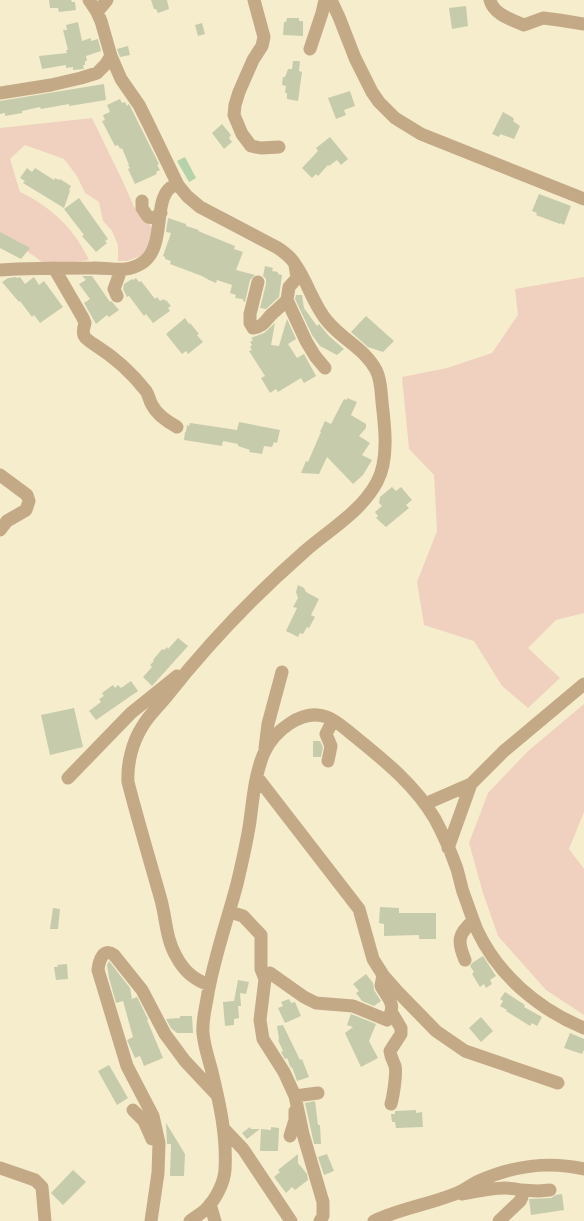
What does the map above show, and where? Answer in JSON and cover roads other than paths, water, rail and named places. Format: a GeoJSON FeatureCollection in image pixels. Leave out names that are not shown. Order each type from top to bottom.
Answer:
{"type":"FeatureCollection","features":[{"type":"Feature","properties":{"kind":"street"},"geometry":{"type":"LineString","coordinates":[[89,0],[97,12],[111,56],[122,79],[139,105],[178,185],[192,201],[200,207],[278,248],[288,256],[301,272],[318,309],[328,323],[367,356],[376,370],[381,387],[386,444],[381,472],[373,488],[352,513],[309,547],[271,582],[190,667],[142,726],[133,746],[127,772],[128,782],[161,902],[171,946],[177,958],[189,975],[197,981],[209,985]]}},
{"type":"Feature","properties":{"kind":"street"},"geometry":{"type":"LineString","coordinates":[[97,12],[107,0]]}},
{"type":"Feature","properties":{"kind":"street"},"geometry":{"type":"LineString","coordinates":[[254,0],[264,37],[262,46],[253,60],[239,92],[234,115],[242,134],[251,146],[261,148],[278,147]]}},
{"type":"Feature","properties":{"kind":"street"},"geometry":{"type":"LineString","coordinates":[[310,49],[322,13],[324,0]]}},
{"type":"Feature","properties":{"kind":"street"},"geometry":{"type":"LineString","coordinates":[[330,0],[339,17],[355,58],[372,92],[395,118],[421,134],[584,199]]}},
{"type":"Feature","properties":{"kind":"street"},"geometry":{"type":"LineString","coordinates":[[490,0],[494,9],[524,25],[543,18],[584,24]]}},
{"type":"Feature","properties":{"kind":"street"},"geometry":{"type":"LineString","coordinates":[[0,93],[51,85],[97,73],[111,56]]}},
{"type":"Feature","properties":{"kind":"street"},"geometry":{"type":"LineString","coordinates":[[0,270],[95,268],[120,270],[132,268],[143,263],[151,256],[155,245],[166,193],[170,187],[178,185]]}},
{"type":"Feature","properties":{"kind":"street"},"geometry":{"type":"LineString","coordinates":[[142,201],[142,208],[148,217],[154,218],[161,213]]}},
{"type":"Feature","properties":{"kind":"street"},"geometry":{"type":"LineString","coordinates":[[295,263],[297,278],[289,288],[287,300],[306,341],[315,356],[325,368]]}},
{"type":"Feature","properties":{"kind":"street"},"geometry":{"type":"LineString","coordinates":[[54,268],[83,318],[85,323],[83,330],[84,336],[88,341],[126,369],[146,392],[152,405],[164,420],[177,427]]}},
{"type":"Feature","properties":{"kind":"street"},"geometry":{"type":"LineString","coordinates":[[117,296],[114,289],[120,270]]}},
{"type":"Feature","properties":{"kind":"street"},"geometry":{"type":"LineString","coordinates":[[258,282],[250,314],[250,323],[253,328],[259,327],[267,322],[272,314],[287,300]]}},
{"type":"Feature","properties":{"kind":"street"},"geometry":{"type":"LineString","coordinates":[[0,475],[27,494],[30,501],[26,510],[7,521],[0,530]]}},
{"type":"Feature","properties":{"kind":"street"},"geometry":{"type":"LineString","coordinates":[[68,778],[130,713],[171,680],[190,667]]}},
{"type":"Feature","properties":{"kind":"street"},"geometry":{"type":"LineString","coordinates":[[190,1221],[204,1211],[210,1204],[223,1182],[224,1129],[218,1096],[203,1034],[204,1018],[212,970],[230,912],[245,852],[257,777],[265,750],[268,724],[282,672]]}},
{"type":"Feature","properties":{"kind":"street"},"geometry":{"type":"LineString","coordinates":[[425,804],[471,784],[504,751],[584,684]]}},
{"type":"Feature","properties":{"kind":"street"},"geometry":{"type":"LineString","coordinates":[[265,750],[277,734],[288,724],[307,716],[326,716],[363,743],[403,778],[425,804],[436,820],[457,869],[473,921],[497,964],[518,987],[540,1004],[584,1028]]}},
{"type":"Feature","properties":{"kind":"street"},"geometry":{"type":"LineString","coordinates":[[328,761],[331,746],[326,734],[333,720]]}},
{"type":"Feature","properties":{"kind":"street"},"geometry":{"type":"LineString","coordinates":[[257,777],[359,909],[373,959],[383,975],[436,1031],[466,1051],[558,1082]]}},
{"type":"Feature","properties":{"kind":"street"},"geometry":{"type":"LineString","coordinates":[[448,848],[471,784]]}},
{"type":"Feature","properties":{"kind":"street"},"geometry":{"type":"LineString","coordinates":[[230,912],[243,916],[261,936],[261,969],[265,979]]}},
{"type":"Feature","properties":{"kind":"street"},"geometry":{"type":"LineString","coordinates":[[465,960],[460,948],[460,936],[464,929],[473,921]]}},
{"type":"Feature","properties":{"kind":"street"},"geometry":{"type":"LineString","coordinates":[[151,1221],[158,1174],[159,1143],[153,1116],[127,1066],[98,970],[99,961],[107,952],[111,952],[114,955],[142,990],[165,1034],[185,1061],[218,1096]]}},
{"type":"Feature","properties":{"kind":"street"},"geometry":{"type":"LineString","coordinates":[[320,1221],[323,1216],[323,1202],[303,1134],[294,1094],[271,1041],[263,1039],[260,1020],[266,975],[270,973],[316,1004],[353,1006],[387,1020],[392,1013]]}},
{"type":"Feature","properties":{"kind":"street"},"geometry":{"type":"LineString","coordinates":[[383,975],[381,986],[392,1004],[392,1013],[401,1028],[401,1034],[390,1051],[391,1059],[395,1066],[391,1104]]}},
{"type":"Feature","properties":{"kind":"street"},"geometry":{"type":"LineString","coordinates":[[294,1094],[318,1093]]}},
{"type":"Feature","properties":{"kind":"street"},"geometry":{"type":"LineString","coordinates":[[290,1136],[295,1120],[294,1094]]}},
{"type":"Feature","properties":{"kind":"street"},"geometry":{"type":"LineString","coordinates":[[133,1110],[144,1121],[158,1151]]}},
{"type":"Feature","properties":{"kind":"street"},"geometry":{"type":"LineString","coordinates":[[224,1129],[243,1149],[291,1221]]}},
{"type":"Feature","properties":{"kind":"street"},"geometry":{"type":"LineString","coordinates":[[454,1195],[480,1181],[527,1167],[544,1165],[584,1169]]}},
{"type":"Feature","properties":{"kind":"street"},"geometry":{"type":"LineString","coordinates":[[0,1168],[35,1180],[42,1187],[44,1221]]}},
{"type":"Feature","properties":{"kind":"street"},"geometry":{"type":"LineString","coordinates":[[374,1221],[389,1214],[454,1195],[502,1188],[538,1191],[550,1190]]}},
{"type":"Feature","properties":{"kind":"street"},"geometry":{"type":"LineString","coordinates":[[499,1221],[520,1201],[522,1198],[521,1190]]}},
{"type":"Feature","properties":{"kind":"street"},"geometry":{"type":"LineString","coordinates":[[210,1204],[215,1221]]}}]}
